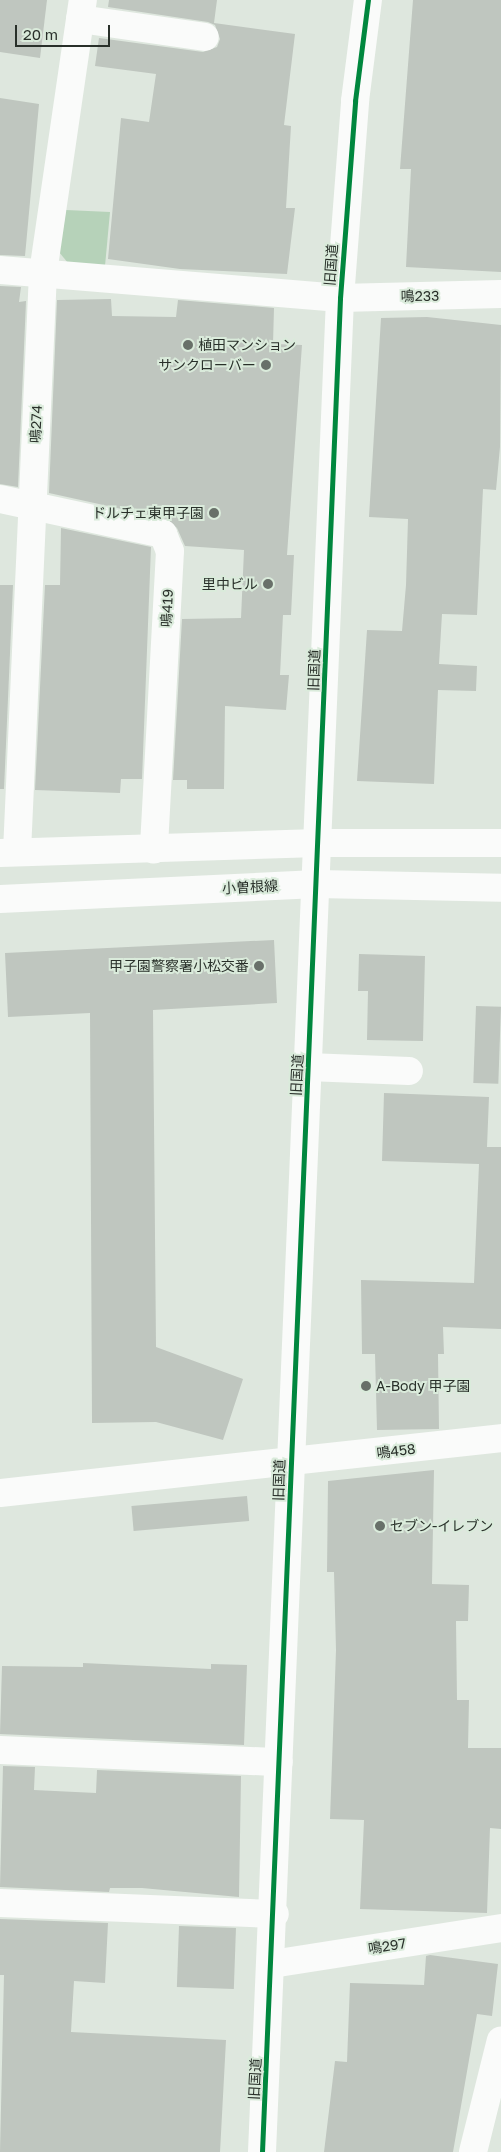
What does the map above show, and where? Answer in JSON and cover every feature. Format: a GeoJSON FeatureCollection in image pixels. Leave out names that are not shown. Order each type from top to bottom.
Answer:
{"type":"FeatureCollection","features":[{"type":"Feature","properties":{"kind":"street","name":"旧国道"},"geometry":{"type":"LineString","coordinates":[[262,2152],[272,1964],[340,298],[355,101],[368,0]]}},
{"type":"Feature","properties":{"kind":"street"},"geometry":{"type":"LineString","coordinates":[[81,10],[205,37]]}},
{"type":"Feature","properties":{"kind":"street","name":"鳴274"},"geometry":{"type":"LineString","coordinates":[[8,852],[32,508],[43,274],[81,10]]}},
{"type":"Feature","properties":{"kind":"street","name":"鳴233"},"geometry":{"type":"LineString","coordinates":[[0,270],[340,298],[501,294]]}},
{"type":"Feature","properties":{"kind":"street","name":"鳴419"},"geometry":{"type":"LineString","coordinates":[[0,499],[32,508],[163,534],[170,551],[154,850]]}},
{"type":"Feature","properties":{"kind":"street"},"geometry":{"type":"LineString","coordinates":[[8,852],[154,850],[318,843],[501,843]]}},
{"type":"Feature","properties":{"kind":"street","name":"小曽根線"},"geometry":{"type":"LineString","coordinates":[[0,899],[317,884],[501,888]]}},
{"type":"Feature","properties":{"kind":"street"},"geometry":{"type":"LineString","coordinates":[[308,1067],[409,1072]]}},
{"type":"Feature","properties":{"kind":"street","name":"鳴458"},"geometry":{"type":"LineString","coordinates":[[0,1493],[291,1464],[501,1438]]}},
{"type":"Feature","properties":{"kind":"street"},"geometry":{"type":"LineString","coordinates":[[0,1750],[279,1762]]}},
{"type":"Feature","properties":{"kind":"street"},"geometry":{"type":"LineString","coordinates":[[0,1903],[274,1914]]}},
{"type":"Feature","properties":{"kind":"street","name":"鳴297"},"geometry":{"type":"LineString","coordinates":[[272,1964],[501,1928]]}},
{"type":"Feature","properties":{"kind":"street"},"geometry":{"type":"LineString","coordinates":[[473,2152],[501,2040]]}},
{"type":"Feature","properties":{"kind":"green space"},"geometry":{"type":"Polygon","coordinates":[[[66,210],[110,212],[105,266],[68,263],[59,252],[66,210]]]}},
{"type":"Feature","properties":{"kind":"building"},"geometry":{"type":"Polygon","coordinates":[[[0,0],[47,0],[40,58],[0,52],[0,0]]]}},
{"type":"Feature","properties":{"kind":"building"},"geometry":{"type":"Polygon","coordinates":[[[109,0],[217,0],[214,23],[295,34],[284,125],[291,126],[286,208],[295,208],[287,274],[180,269],[108,259],[121,118],[149,122],[156,74],[95,66],[99,38],[203,52],[217,47],[220,39],[215,25],[208,22],[108,7],[109,0]]]}},
{"type":"Feature","properties":{"kind":"building"},"geometry":{"type":"Polygon","coordinates":[[[413,0],[501,0],[501,272],[406,267],[411,169],[400,169],[413,0]]]}},
{"type":"Feature","properties":{"kind":"building"},"geometry":{"type":"Polygon","coordinates":[[[0,98],[39,104],[25,256],[0,255],[0,98]]]}},
{"type":"Feature","properties":{"kind":"building"},"geometry":{"type":"Polygon","coordinates":[[[0,286],[21,287],[19,302],[26,301],[18,487],[0,484],[0,286]]]}},
{"type":"Feature","properties":{"kind":"building"},"geometry":{"type":"Polygon","coordinates":[[[111,299],[112,316],[176,317],[178,300],[274,308],[273,344],[302,345],[287,555],[294,555],[291,615],[283,615],[280,675],[289,675],[286,710],[225,706],[224,789],[187,789],[187,780],[173,780],[182,619],[241,618],[244,550],[185,546],[177,528],[167,519],[49,493],[57,300],[111,299]]]}},
{"type":"Feature","properties":{"kind":"building"},"geometry":{"type":"Polygon","coordinates":[[[427,317],[501,325],[500,447],[496,490],[483,489],[477,615],[442,614],[439,664],[477,666],[476,691],[438,690],[434,784],[357,781],[367,630],[402,631],[406,585],[408,519],[369,517],[381,318],[427,317]]]}},
{"type":"Feature","properties":{"kind":"building"},"geometry":{"type":"Polygon","coordinates":[[[61,528],[151,547],[142,779],[121,779],[120,793],[35,790],[45,585],[60,585],[61,528]]]}},
{"type":"Feature","properties":{"kind":"building"},"geometry":{"type":"Polygon","coordinates":[[[0,585],[13,585],[4,789],[0,789],[0,585]]]}},
{"type":"Feature","properties":{"kind":"building"},"geometry":{"type":"Polygon","coordinates":[[[274,940],[277,1003],[153,1010],[156,1347],[243,1379],[223,1440],[156,1422],[92,1423],[90,1013],[8,1017],[5,953],[274,940]]]}},
{"type":"Feature","properties":{"kind":"building"},"geometry":{"type":"Polygon","coordinates":[[[359,954],[425,956],[423,1041],[367,1040],[368,991],[358,991],[359,954]]]}},
{"type":"Feature","properties":{"kind":"building"},"geometry":{"type":"Polygon","coordinates":[[[476,1006],[501,1007],[498,1084],[473,1083],[476,1006]]]}},
{"type":"Feature","properties":{"kind":"building"},"geometry":{"type":"Polygon","coordinates":[[[384,1093],[489,1097],[487,1147],[501,1147],[501,1329],[443,1327],[444,1354],[438,1354],[439,1429],[377,1430],[375,1354],[362,1354],[361,1280],[474,1283],[479,1164],[382,1161],[384,1093]]]}},
{"type":"Feature","properties":{"kind":"building"},"geometry":{"type":"Polygon","coordinates":[[[434,1470],[432,1584],[469,1585],[468,1621],[456,1621],[457,1700],[469,1700],[468,1748],[501,1748],[501,1829],[490,1828],[487,1913],[360,1909],[364,1820],[330,1819],[336,1650],[334,1572],[327,1572],[328,1481],[434,1470]]]}},
{"type":"Feature","properties":{"kind":"building"},"geometry":{"type":"Polygon","coordinates":[[[247,1496],[249,1521],[134,1531],[131,1506],[247,1496]]]}},
{"type":"Feature","properties":{"kind":"building"},"geometry":{"type":"Polygon","coordinates":[[[83,1663],[211,1669],[211,1664],[247,1665],[244,1745],[0,1734],[2,1666],[83,1667],[83,1663]]]}},
{"type":"Feature","properties":{"kind":"building"},"geometry":{"type":"Polygon","coordinates":[[[3,1766],[35,1767],[34,1790],[96,1793],[97,1770],[241,1776],[239,1897],[142,1888],[110,1888],[109,1892],[0,1887],[3,1766]]]}},
{"type":"Feature","properties":{"kind":"building"},"geometry":{"type":"Polygon","coordinates":[[[0,1919],[108,1923],[105,1983],[74,1981],[71,2032],[226,2040],[220,2152],[0,2152],[4,1975],[0,1975],[0,1919]]]}},
{"type":"Feature","properties":{"kind":"building"},"geometry":{"type":"Polygon","coordinates":[[[179,1926],[236,1928],[234,1989],[177,1987],[179,1926]]]}},
{"type":"Feature","properties":{"kind":"building"},"geometry":{"type":"Polygon","coordinates":[[[426,1956],[498,1964],[492,2016],[477,2014],[453,2152],[324,2152],[335,2061],[347,2062],[350,1983],[424,1985],[426,1956]]]}},
{"type":"Feature","properties":{"kind":"cycle path"},"geometry":{"type":"LineString","coordinates":[[262,2152],[340,298],[355,101],[368,0]]}},
{"type":"Feature","properties":{"kind":"place","name":"植田マンション"},"geometry":{"type":"Point","coordinates":[188,345]}},
{"type":"Feature","properties":{"kind":"place","name":"サンクローバー"},"geometry":{"type":"Point","coordinates":[266,365]}},
{"type":"Feature","properties":{"kind":"place","name":"ドルチェ東甲子園"},"geometry":{"type":"Point","coordinates":[214,513]}},
{"type":"Feature","properties":{"kind":"place","name":"里中ビル"},"geometry":{"type":"Point","coordinates":[268,584]}},
{"type":"Feature","properties":{"kind":"place","name":"甲子園警察署小松交番"},"geometry":{"type":"Point","coordinates":[259,966]}},
{"type":"Feature","properties":{"kind":"place","name":"A-Body 甲子園"},"geometry":{"type":"Point","coordinates":[366,1386]}},
{"type":"Feature","properties":{"kind":"place","name":"セブン-イレブン"},"geometry":{"type":"Point","coordinates":[380,1526]}}]}
